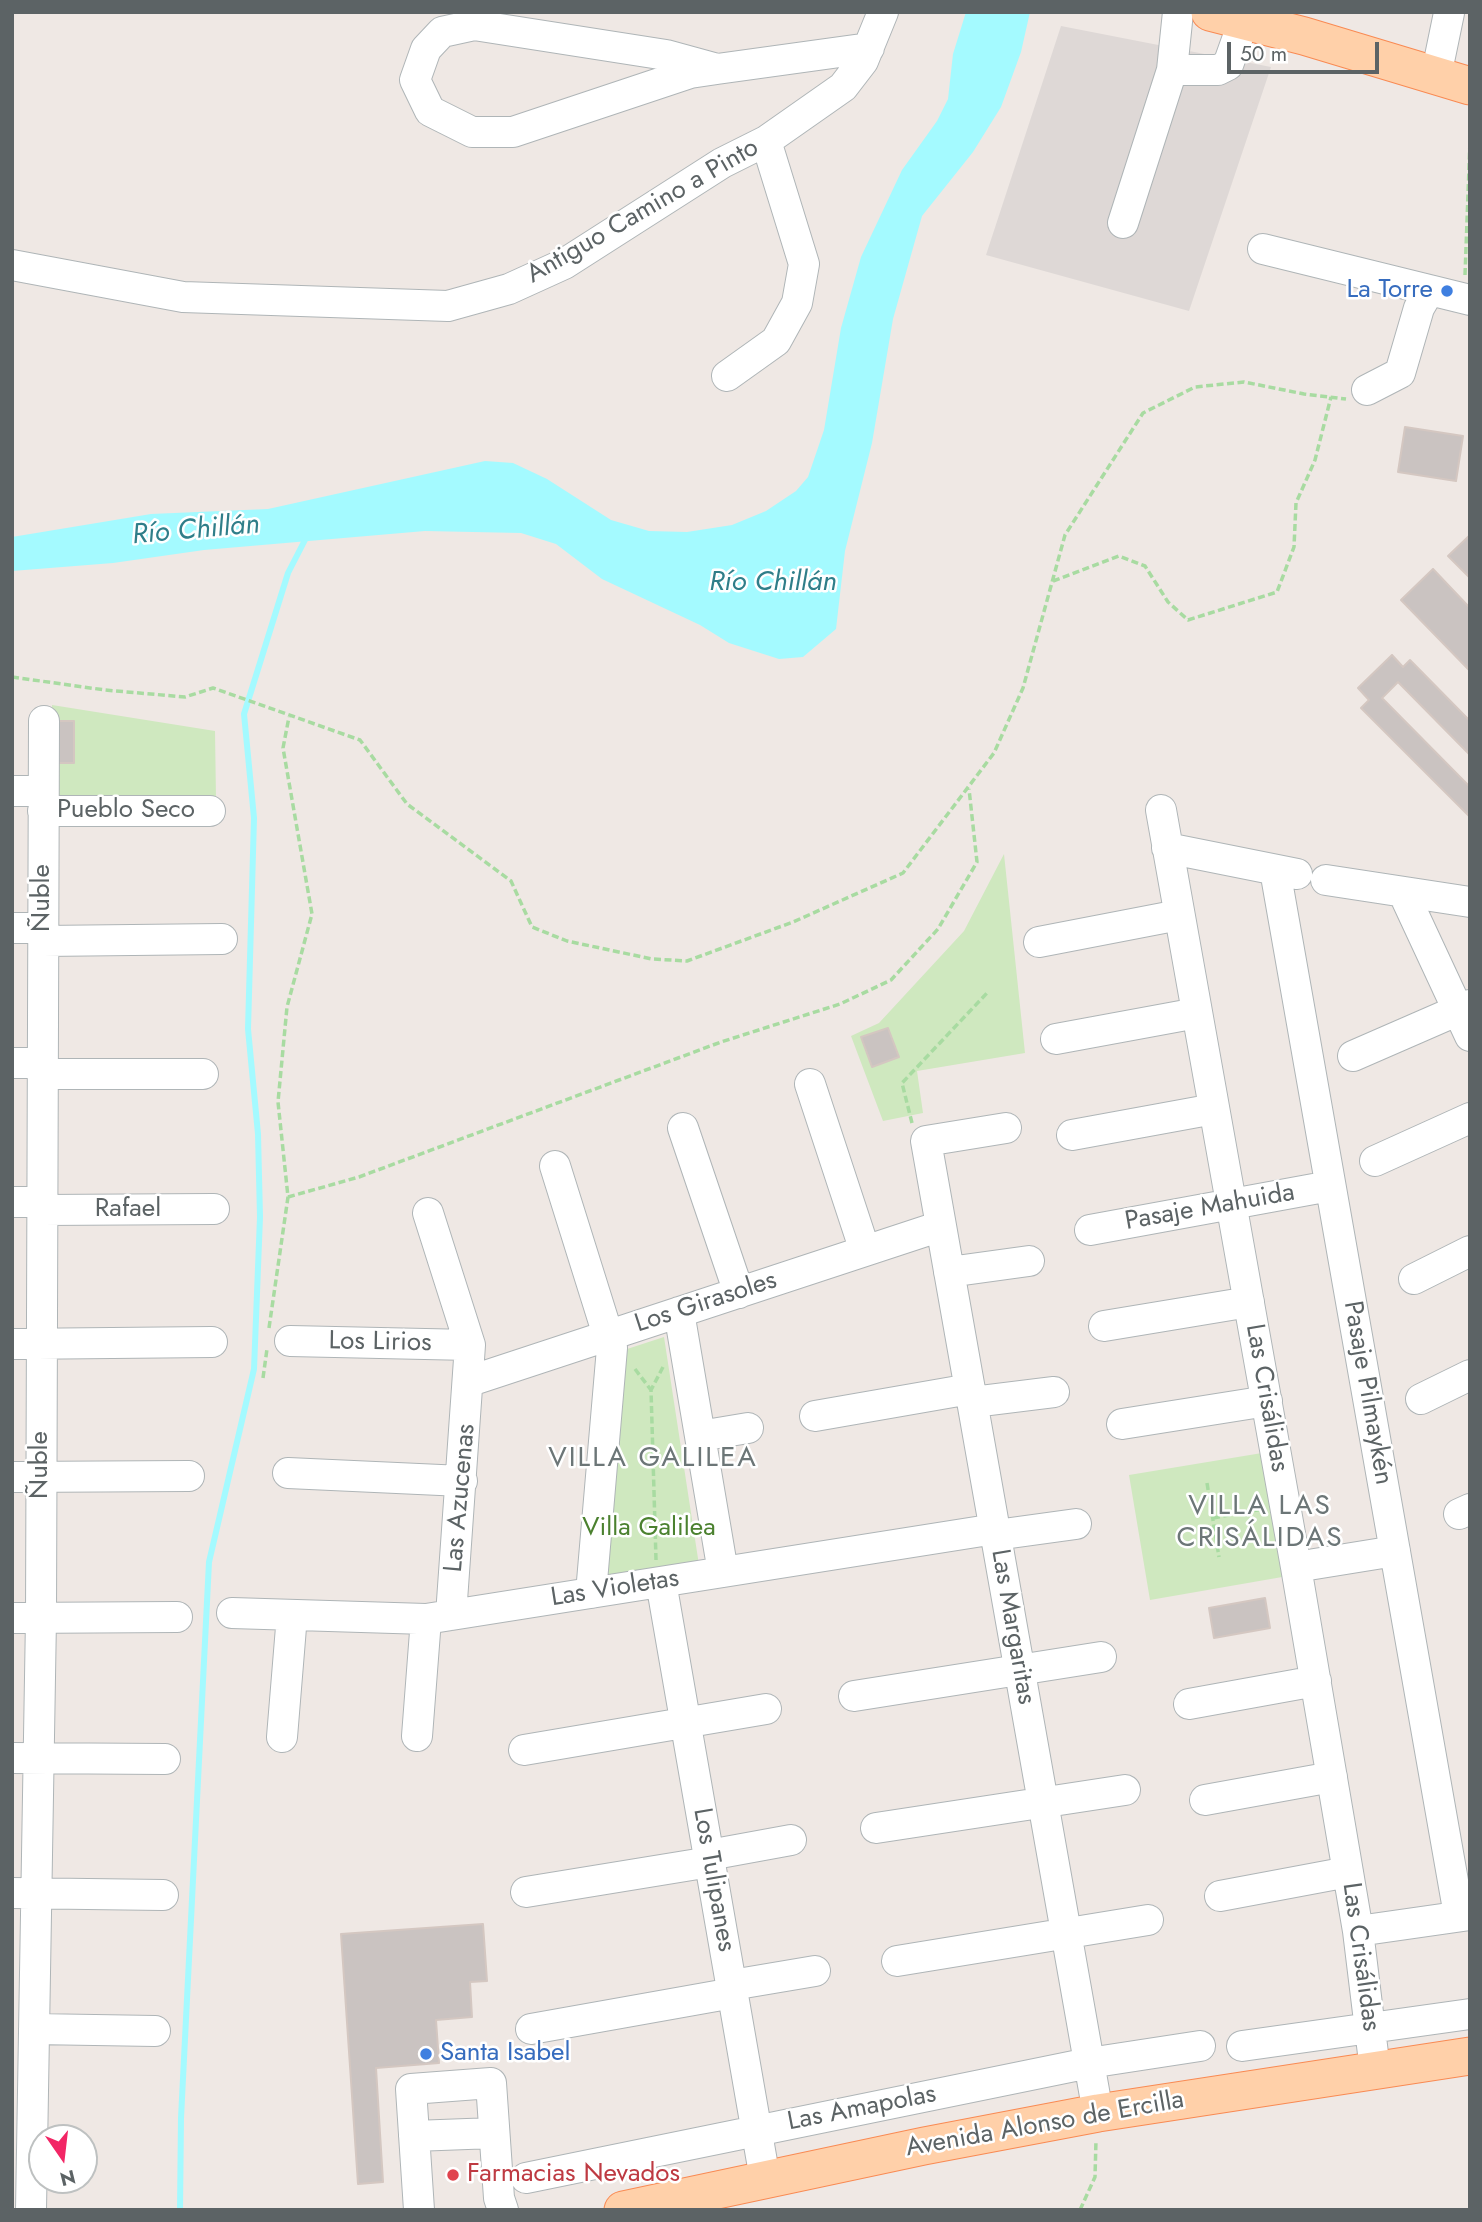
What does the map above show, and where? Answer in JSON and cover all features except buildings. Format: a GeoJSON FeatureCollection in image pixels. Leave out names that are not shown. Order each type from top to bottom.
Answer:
{"type":"FeatureCollection","features":[{"type":"Feature","properties":{"kind":"main road"},"geometry":{"type":"LineString","coordinates":[[1227,16],[1307,24],[1453,81]]}},
{"type":"Feature","properties":{"kind":"main road","name":"Avenida Alonso de Ercilla"},"geometry":{"type":"LineString","coordinates":[[623,2210],[682,2203],[765,2179],[1098,2113],[1470,2056]]}},
{"type":"Feature","properties":{"kind":"street","name":"Antiguo Camino a Pinto"},"geometry":{"type":"LineString","coordinates":[[12,265],[183,297],[448,306],[509,289],[564,264],[722,163],[766,141],[843,87],[869,48],[883,12]]}},
{"type":"Feature","properties":{"kind":"street"},"geometry":{"type":"LineString","coordinates":[[1124,223],[1172,70],[1178,12]]}},
{"type":"Feature","properties":{"kind":"street"},"geometry":{"type":"LineString","coordinates":[[1453,81],[1448,13],[1470,20]]}},
{"type":"Feature","properties":{"kind":"street"},"geometry":{"type":"LineString","coordinates":[[1172,70],[1218,70],[1228,65],[1227,16]]}},
{"type":"Feature","properties":{"kind":"street"},"geometry":{"type":"LineString","coordinates":[[717,69],[666,55],[474,25],[442,33],[426,49],[415,80],[430,111],[472,132],[513,132],[690,73],[869,48]]}},
{"type":"Feature","properties":{"kind":"street"},"geometry":{"type":"LineString","coordinates":[[727,376],[776,341],[797,303],[804,264],[766,141]]}},
{"type":"Feature","properties":{"kind":"street"},"geometry":{"type":"LineString","coordinates":[[1263,249],[1470,300]]}},
{"type":"Feature","properties":{"kind":"street"},"geometry":{"type":"LineString","coordinates":[[1367,390],[1400,373],[1419,308],[1429,291]]}},
{"type":"Feature","properties":{"kind":"street","name":"Ñuble"},"geometry":{"type":"LineString","coordinates":[[31,2210],[22,2178],[27,2034],[24,1894],[27,1477],[42,1343],[44,721]]}},
{"type":"Feature","properties":{"kind":"street","name":"Pueblo Seco"},"geometry":{"type":"LineString","coordinates":[[12,790],[43,801],[210,811]]}},
{"type":"Feature","properties":{"kind":"street","name":"Las Crisálidas"},"geometry":{"type":"LineString","coordinates":[[1161,810],[1316,1681],[1358,1931],[1375,2070]]}},
{"type":"Feature","properties":{"kind":"street","name":"Pasaje Pilmaykén"},"geometry":{"type":"LineString","coordinates":[[1167,848],[1286,872],[1330,1186],[1464,1915]]}},
{"type":"Feature","properties":{"kind":"street"},"geometry":{"type":"LineString","coordinates":[[1326,880],[1470,902]]}},
{"type":"Feature","properties":{"kind":"street"},"geometry":{"type":"LineString","coordinates":[[1353,1056],[1466,1017],[1403,892]]}},
{"type":"Feature","properties":{"kind":"street"},"geometry":{"type":"LineString","coordinates":[[1040,942],[1180,915]]}},
{"type":"Feature","properties":{"kind":"street"},"geometry":{"type":"LineString","coordinates":[[12,928],[43,934],[222,939]]}},
{"type":"Feature","properties":{"kind":"street"},"geometry":{"type":"LineString","coordinates":[[1056,1039],[1197,1013]]}},
{"type":"Feature","properties":{"kind":"street"},"geometry":{"type":"LineString","coordinates":[[12,1063],[42,1069],[203,1074]]}},
{"type":"Feature","properties":{"kind":"street"},"geometry":{"type":"LineString","coordinates":[[810,1084],[865,1251]]}},
{"type":"Feature","properties":{"kind":"street"},"geometry":{"type":"LineString","coordinates":[[1072,1135],[1214,1110]]}},
{"type":"Feature","properties":{"kind":"street"},"geometry":{"type":"LineString","coordinates":[[1375,1161],[1470,1118]]}},
{"type":"Feature","properties":{"kind":"street"},"geometry":{"type":"LineString","coordinates":[[683,1128],[739,1293]]}},
{"type":"Feature","properties":{"kind":"street"},"geometry":{"type":"LineString","coordinates":[[926,1141],[1006,1128]]}},
{"type":"Feature","properties":{"kind":"street","name":"Las Margaritas"},"geometry":{"type":"LineString","coordinates":[[926,1141],[1098,2113]]}},
{"type":"Feature","properties":{"kind":"street"},"geometry":{"type":"LineString","coordinates":[[555,1166],[610,1335],[612,1360],[591,1593]]}},
{"type":"Feature","properties":{"kind":"street","name":"Pasaje Mahuida"},"geometry":{"type":"LineString","coordinates":[[1090,1230],[1330,1186]]}},
{"type":"Feature","properties":{"kind":"street","name":"Rafael"},"geometry":{"type":"LineString","coordinates":[[12,1202],[42,1206],[215,1209]]}},
{"type":"Feature","properties":{"kind":"street","name":"Las Azucenas"},"geometry":{"type":"LineString","coordinates":[[417,1736],[462,1481],[470,1381],[470,1345],[428,1213]]}},
{"type":"Feature","properties":{"kind":"street","name":"Los Girasoles"},"geometry":{"type":"LineString","coordinates":[[470,1381],[941,1226]]}},
{"type":"Feature","properties":{"kind":"street"},"geometry":{"type":"LineString","coordinates":[[1414,1279],[1470,1251]]}},
{"type":"Feature","properties":{"kind":"street"},"geometry":{"type":"LineString","coordinates":[[949,1272],[1029,1261]]}},
{"type":"Feature","properties":{"kind":"street"},"geometry":{"type":"LineString","coordinates":[[1104,1326],[1249,1302]]}},
{"type":"Feature","properties":{"kind":"street"},"geometry":{"type":"LineString","coordinates":[[679,1312],[723,1572]]}},
{"type":"Feature","properties":{"kind":"street","name":"Los Lirios"},"geometry":{"type":"LineString","coordinates":[[290,1341],[470,1345]]}},
{"type":"Feature","properties":{"kind":"street"},"geometry":{"type":"LineString","coordinates":[[12,1343],[212,1342]]}},
{"type":"Feature","properties":{"kind":"street"},"geometry":{"type":"LineString","coordinates":[[1421,1399],[1470,1375]]}},
{"type":"Feature","properties":{"kind":"street"},"geometry":{"type":"LineString","coordinates":[[815,1416],[971,1395],[1054,1392]]}},
{"type":"Feature","properties":{"kind":"street"},"geometry":{"type":"LineString","coordinates":[[1122,1424],[1267,1401]]}},
{"type":"Feature","properties":{"kind":"street"},"geometry":{"type":"LineString","coordinates":[[700,1436],[748,1428]]}},
{"type":"Feature","properties":{"kind":"street"},"geometry":{"type":"LineString","coordinates":[[288,1473],[462,1481]]}},
{"type":"Feature","properties":{"kind":"street"},"geometry":{"type":"LineString","coordinates":[[27,1477],[189,1476]]}},
{"type":"Feature","properties":{"kind":"street","name":"Las Violetas"},"geometry":{"type":"LineString","coordinates":[[232,1613],[439,1617],[995,1532],[1076,1524]]}},
{"type":"Feature","properties":{"kind":"street"},"geometry":{"type":"LineString","coordinates":[[1296,1567],[1395,1550]]}},
{"type":"Feature","properties":{"kind":"street","name":"Los Tulipanes"},"geometry":{"type":"LineString","coordinates":[[662,1582],[765,2179]]}},
{"type":"Feature","properties":{"kind":"street"},"geometry":{"type":"LineString","coordinates":[[282,1737],[292,1615]]}},
{"type":"Feature","properties":{"kind":"street"},"geometry":{"type":"LineString","coordinates":[[27,1618],[177,1617]]}},
{"type":"Feature","properties":{"kind":"street"},"geometry":{"type":"LineString","coordinates":[[854,1696],[1101,1657]]}},
{"type":"Feature","properties":{"kind":"street"},"geometry":{"type":"LineString","coordinates":[[1189,1704],[1316,1681]]}},
{"type":"Feature","properties":{"kind":"street"},"geometry":{"type":"LineString","coordinates":[[524,1750],[766,1709]]}},
{"type":"Feature","properties":{"kind":"street"},"geometry":{"type":"LineString","coordinates":[[25,1758],[165,1759]]}},
{"type":"Feature","properties":{"kind":"street"},"geometry":{"type":"LineString","coordinates":[[1205,1800],[1332,1777]]}},
{"type":"Feature","properties":{"kind":"street"},"geometry":{"type":"LineString","coordinates":[[876,1828],[1125,1790]]}},
{"type":"Feature","properties":{"kind":"street"},"geometry":{"type":"LineString","coordinates":[[526,1892],[791,1840]]}},
{"type":"Feature","properties":{"kind":"street"},"geometry":{"type":"LineString","coordinates":[[1220,1896],[1348,1872]]}},
{"type":"Feature","properties":{"kind":"street"},"geometry":{"type":"LineString","coordinates":[[24,1894],[163,1895]]}},
{"type":"Feature","properties":{"kind":"street"},"geometry":{"type":"LineString","coordinates":[[1358,1931],[1464,1915]]}},
{"type":"Feature","properties":{"kind":"street"},"geometry":{"type":"LineString","coordinates":[[897,1961],[1148,1920]]}},
{"type":"Feature","properties":{"kind":"street"},"geometry":{"type":"LineString","coordinates":[[531,2029],[815,1971]]}},
{"type":"Feature","properties":{"kind":"street"},"geometry":{"type":"LineString","coordinates":[[1242,2046],[1470,2014]]}},
{"type":"Feature","properties":{"kind":"street"},"geometry":{"type":"LineString","coordinates":[[27,2034],[155,2031]]}},
{"type":"Feature","properties":{"kind":"street","name":"Las Amapolas"},"geometry":{"type":"LineString","coordinates":[[526,2178],[1089,2063],[1199,2046]]}},
{"type":"Feature","properties":{"kind":"street"},"geometry":{"type":"LineString","coordinates":[[419,2210],[411,2089],[491,2083],[503,2210]]}},
{"type":"Feature","properties":{"kind":"street"},"geometry":{"type":"LineString","coordinates":[[414,2136],[495,2133]]}},
{"type":"Feature","properties":{"kind":"path"},"geometry":{"type":"LineString","coordinates":[[1470,141],[1463,267],[1470,300]]}},
{"type":"Feature","properties":{"kind":"path"},"geometry":{"type":"LineString","coordinates":[[12,677],[185,697],[213,688],[360,740],[407,804],[511,881],[532,927],[567,941],[652,959],[687,961],[793,922],[902,873],[995,753],[1023,688],[1065,536],[1143,413],[1195,387],[1244,382],[1348,399],[1367,390]]}},
{"type":"Feature","properties":{"kind":"path"},"geometry":{"type":"LineString","coordinates":[[1053,581],[1119,556],[1145,566],[1168,602],[1188,620],[1277,592],[1294,547],[1296,503],[1315,460],[1331,397]]}},
{"type":"Feature","properties":{"kind":"path"},"geometry":{"type":"LineString","coordinates":[[263,1378],[288,1197],[278,1101],[287,1007],[312,914],[283,748],[289,717]]}},
{"type":"Feature","properties":{"kind":"path"},"geometry":{"type":"LineString","coordinates":[[288,1197],[359,1177],[721,1042],[840,1004],[891,980],[937,929],[977,862],[968,787]]}},
{"type":"Feature","properties":{"kind":"path"},"geometry":{"type":"LineString","coordinates":[[926,1141],[909,1118],[902,1083],[987,993]]}},
{"type":"Feature","properties":{"kind":"path"},"geometry":{"type":"LineString","coordinates":[[662,1582],[656,1561],[651,1390],[664,1367]]}},
{"type":"Feature","properties":{"kind":"path"},"geometry":{"type":"LineString","coordinates":[[1207,1483],[1219,1557]]}},
{"type":"Feature","properties":{"kind":"path"},"geometry":{"type":"LineString","coordinates":[[1213,1518],[1286,1506]]}},
{"type":"Feature","properties":{"kind":"path"},"geometry":{"type":"LineString","coordinates":[[1080,2210],[1095,2177],[1098,2113]]}},
{"type":"Feature","properties":{"kind":"shaded area"},"geometry":{"type":"Polygon","coordinates":[[[1061,26],[1271,67],[1189,311],[986,255],[1061,26]]]}},
{"type":"Feature","properties":{"kind":"green space"},"geometry":{"type":"Polygon","coordinates":[[[52,705],[215,731],[216,799],[61,799],[54,791],[52,705]]]}},
{"type":"Feature","properties":{"kind":"green space"},"geometry":{"type":"Polygon","coordinates":[[[1004,854],[1025,1053],[917,1071],[923,1113],[883,1121],[851,1036],[879,1023],[964,931],[1004,854]]]}},
{"type":"Feature","properties":{"kind":"green space","name":"Villa Galilea"},"geometry":{"type":"Polygon","coordinates":[[[664,1337],[699,1565],[601,1579],[624,1350],[664,1337]]]}},
{"type":"Feature","properties":{"kind":"green space","name":"VILLA LAS CRISÁLIDAS"},"geometry":{"type":"Polygon","coordinates":[[[1268,1452],[1288,1576],[1150,1600],[1129,1475],[1268,1452]]]}},
{"type":"Feature","properties":{"kind":"water","name":"Río Chillán"},"geometry":{"type":"Polygon","coordinates":[[[966,12],[1030,12],[1021,52],[1001,107],[973,152],[922,216],[893,319],[872,443],[845,551],[836,629],[803,657],[779,659],[729,643],[700,625],[602,579],[556,544],[521,533],[425,531],[204,550],[113,563],[12,571],[12,537],[151,514],[268,509],[485,461],[513,463],[547,479],[611,520],[649,531],[687,532],[732,525],[766,511],[796,491],[808,477],[824,430],[841,328],[861,257],[902,170],[937,121],[948,99],[953,54],[966,12]]]}},
{"type":"Feature","properties":{"kind":"waterway"},"geometry":{"type":"LineString","coordinates":[[180,2210],[181,2118],[209,1562],[254,1369],[260,1217],[258,1134],[248,1029],[254,818],[244,714],[288,573],[307,536]]}},
{"type":"Feature","properties":{"kind":"place","name":"La Torre"},"geometry":{"type":"Point","coordinates":[1447,291]}},
{"type":"Feature","properties":{"kind":"place","name":"Santa Isabel"},"geometry":{"type":"Point","coordinates":[426,2054]}},
{"type":"Feature","properties":{"kind":"place","name":"Farmacias Nevados"},"geometry":{"type":"Point","coordinates":[453,2175]}},
{"type":"Feature","properties":{"kind":"district","name":"VILLA GALILEA"},"geometry":{"type":"Point","coordinates":[653,1459]}},
{"type":"Feature","properties":{"kind":"district","name":"VILLA LAS CRISÁLIDAS"},"geometry":{"type":"Point","coordinates":[1260,1523]}}]}
